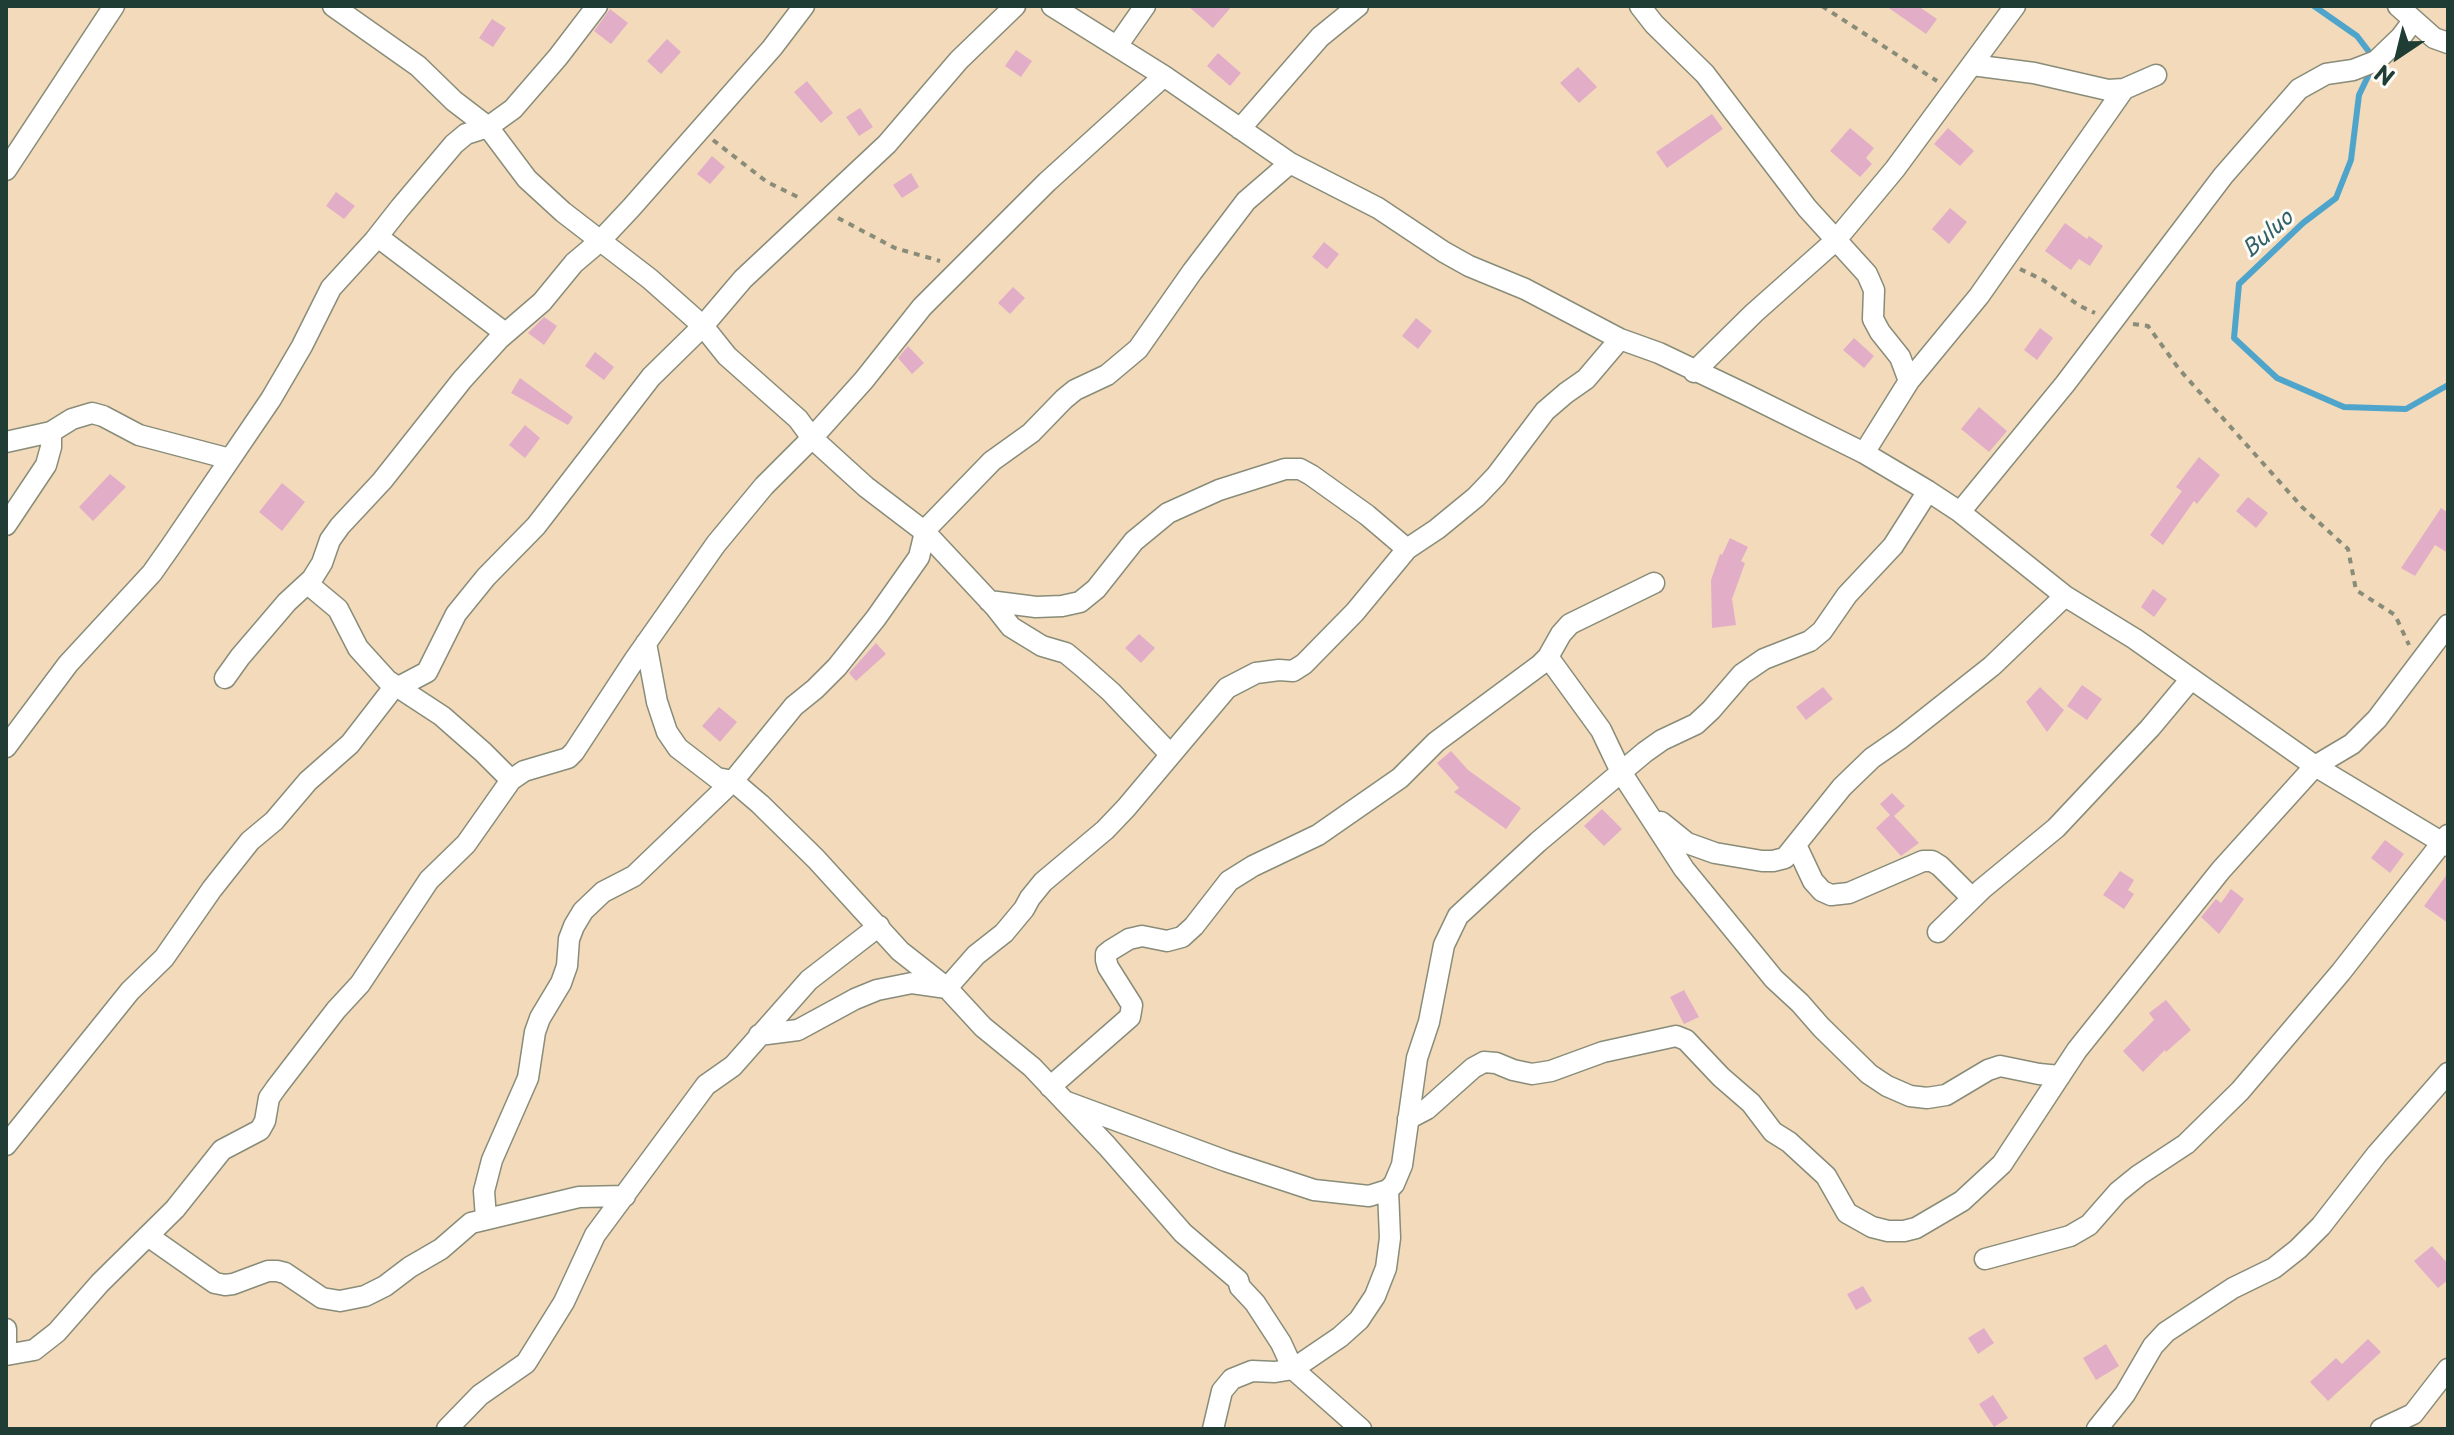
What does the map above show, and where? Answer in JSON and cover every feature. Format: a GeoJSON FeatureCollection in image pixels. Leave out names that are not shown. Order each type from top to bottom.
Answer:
{"type":"FeatureCollection","features":[{"type":"Feature","properties":{"kind":"street"},"geometry":{"type":"LineString","coordinates":[[6,170],[114,6]]}},
{"type":"Feature","properties":{"kind":"street"},"geometry":{"type":"LineString","coordinates":[[333,6],[418,66],[454,101],[488,127],[527,179],[703,326],[727,356],[798,419],[812,438],[866,487],[925,532],[1011,627],[1028,640],[1066,653],[1111,692],[1170,754]]}},
{"type":"Feature","properties":{"kind":"street"},"geometry":{"type":"LineString","coordinates":[[6,747],[68,664],[152,573],[288,370],[331,288],[378,237],[454,144],[466,134],[488,127],[513,109],[597,6]]}},
{"type":"Feature","properties":{"kind":"street"},"geometry":{"type":"LineString","coordinates":[[225,678],[287,602],[318,572],[330,540],[340,526],[382,481],[462,380],[505,333],[542,302],[574,263],[600,241],[772,48],[804,6]]}},
{"type":"Feature","properties":{"kind":"street"},"geometry":{"type":"LineString","coordinates":[[6,1145],[130,991],[164,958],[250,841],[274,821],[308,781],[350,744],[397,687],[427,672],[456,614],[486,577],[536,526],[651,377],[703,326],[743,279],[887,144],[959,60],[1015,6]]}},
{"type":"Feature","properties":{"kind":"street"},"geometry":{"type":"LineString","coordinates":[[1052,6],[1164,76],[1290,163],[1378,208],[1469,266],[1525,289],[1620,339],[1659,353],[1864,453],[1928,491],[1960,512],[2065,596],[2135,639],[2315,766],[2446,842],[2341,972],[2247,1082],[2195,1137],[2118,1192],[2089,1225],[2079,1231],[1985,1259]]}},
{"type":"Feature","properties":{"kind":"street"},"geometry":{"type":"LineString","coordinates":[[1117,46],[1145,6]]}},
{"type":"Feature","properties":{"kind":"street"},"geometry":{"type":"LineString","coordinates":[[1240,129],[1320,37],[1358,6]]}},
{"type":"Feature","properties":{"kind":"street"},"geometry":{"type":"LineString","coordinates":[[1640,6],[1705,74],[1774,167],[1835,241],[1867,274],[1874,290],[1873,319],[1900,357],[1909,381]]}},
{"type":"Feature","properties":{"kind":"street"},"geometry":{"type":"LineString","coordinates":[[1694,372],[1835,241],[1895,169],[2015,6]]}},
{"type":"Feature","properties":{"kind":"street"},"geometry":{"type":"LineString","coordinates":[[2398,6],[2434,38],[2448,43]]}},
{"type":"Feature","properties":{"kind":"street"},"geometry":{"type":"LineString","coordinates":[[1960,512],[2065,384],[2223,176],[2299,89],[2326,74],[2353,70],[2376,61],[2413,21]]}},
{"type":"Feature","properties":{"kind":"street"},"geometry":{"type":"LineString","coordinates":[[1972,65],[2021,70],[2108,90],[2124,89],[2156,75]]}},
{"type":"Feature","properties":{"kind":"street"},"geometry":{"type":"LineString","coordinates":[[6,1355],[34,1350],[46,1343],[197,1184],[222,1150],[260,1130],[269,1098],[276,1088],[374,965],[429,880],[466,844],[511,780],[524,771],[568,758],[574,752],[716,544],[764,486],[864,380],[922,307],[1047,182],[1164,76]]}},
{"type":"Feature","properties":{"kind":"street"},"geometry":{"type":"LineString","coordinates":[[1864,453],[1909,381],[1979,296],[2124,89]]}},
{"type":"Feature","properties":{"kind":"street"},"geometry":{"type":"LineString","coordinates":[[486,1218],[484,1191],[492,1160],[528,1078],[535,1032],[561,983],[574,926],[594,900],[634,876],[733,781],[794,706],[837,667],[876,618],[919,557],[925,532],[992,461],[1031,433],[1064,399],[1075,390],[1107,375],[1138,349],[1246,201],[1290,163]]}},
{"type":"Feature","properties":{"kind":"street"},"geometry":{"type":"LineString","coordinates":[[378,237],[505,333]]}},
{"type":"Feature","properties":{"kind":"street"},"geometry":{"type":"LineString","coordinates":[[947,988],[976,955],[1004,933],[1043,882],[1105,830],[1126,808],[1227,688],[1256,673],[1293,671],[1304,664],[1355,612],[1407,549],[1476,497],[1504,466],[1545,411],[1586,379],[1620,339]]}},
{"type":"Feature","properties":{"kind":"street"},"geometry":{"type":"LineString","coordinates":[[6,442],[51,432],[72,419],[92,413],[139,435],[230,459]]}},
{"type":"Feature","properties":{"kind":"street"},"geometry":{"type":"LineString","coordinates":[[6,525],[46,465],[51,432]]}},
{"type":"Feature","properties":{"kind":"street"},"geometry":{"type":"LineString","coordinates":[[989,601],[1036,607],[1080,602],[1096,589],[1124,551],[1168,513],[1219,490],[1285,469],[1300,469],[1311,475],[1367,515],[1407,549]]}},
{"type":"Feature","properties":{"kind":"street"},"geometry":{"type":"LineString","coordinates":[[1057,1094],[1226,1161],[1314,1190],[1369,1196],[1388,1190],[1402,1165],[1417,1058],[1429,1022],[1444,945],[1458,916],[1621,772],[1662,740],[1696,724],[1742,674],[1764,659],[1810,641],[1822,631],[1847,595],[1893,546],[1928,491]]}},
{"type":"Feature","properties":{"kind":"street"},"geometry":{"type":"LineString","coordinates":[[1057,1094],[1130,1017],[1132,1005],[1108,967],[1106,954],[1129,939],[1142,936],[1167,941],[1182,937],[1229,881],[1318,835],[1400,778],[1436,742],[1500,697],[1548,657],[1570,624],[1654,583]]}},
{"type":"Feature","properties":{"kind":"street"},"geometry":{"type":"LineString","coordinates":[[308,584],[338,609],[358,648],[387,680],[442,716],[511,780]]}},
{"type":"Feature","properties":{"kind":"street"},"geometry":{"type":"LineString","coordinates":[[1641,803],[1687,843],[1715,853],[1773,861],[1785,858],[1842,787],[1872,758],[1992,666],[2065,596]]}},
{"type":"Feature","properties":{"kind":"street"},"geometry":{"type":"LineString","coordinates":[[1408,1119],[1427,1109],[1484,1062],[1532,1074],[1551,1071],[1603,1052],[1676,1036],[1686,1040],[1751,1103],[1773,1132],[1789,1142],[1826,1176],[1847,1213],[1872,1227],[1888,1231],[1916,1228],[1962,1201],[2002,1164],[2077,1050],[2221,870],[2315,766],[2352,744],[2377,719],[2448,625]]}},
{"type":"Feature","properties":{"kind":"street"},"geometry":{"type":"LineString","coordinates":[[646,643],[654,693],[672,741],[717,778],[733,781],[774,817],[900,951],[947,988],[983,1027],[1032,1067],[1183,1233],[1238,1280],[1281,1343],[1293,1369],[1361,1429]]}},
{"type":"Feature","properties":{"kind":"street"},"geometry":{"type":"LineString","coordinates":[[1548,657],[1601,730],[1621,772],[1684,869],[1751,953],[1869,1074],[1910,1096],[1927,1098],[1946,1095],[2000,1066],[2060,1076]]}},
{"type":"Feature","properties":{"kind":"street"},"geometry":{"type":"LineString","coordinates":[[1938,932],[1972,898],[2056,828],[2150,728],[2191,679]]}},
{"type":"Feature","properties":{"kind":"street"},"geometry":{"type":"LineString","coordinates":[[1796,845],[1813,881],[1831,895],[1849,893],[1923,861],[1932,861],[1972,898]]}},
{"type":"Feature","properties":{"kind":"street"},"geometry":{"type":"LineString","coordinates":[[447,1429],[480,1395],[526,1363],[560,1310],[595,1235],[706,1085],[733,1066],[809,980],[879,926]]}},
{"type":"Feature","properties":{"kind":"street"},"geometry":{"type":"LineString","coordinates":[[759,1035],[798,1030],[877,990],[912,983],[947,988]]}},
{"type":"Feature","properties":{"kind":"street"},"geometry":{"type":"LineString","coordinates":[[2097,1429],[2125,1394],[2153,1346],[2166,1332],[2233,1288],[2274,1268],[2298,1249],[2321,1226],[2377,1154],[2448,1073]]}},
{"type":"Feature","properties":{"kind":"street"},"geometry":{"type":"LineString","coordinates":[[1213,1429],[1222,1391],[1232,1379],[1252,1371],[1293,1369],[1359,1320],[1375,1296],[1386,1268],[1390,1238],[1388,1190]]}},
{"type":"Feature","properties":{"kind":"street"},"geometry":{"type":"LineString","coordinates":[[148,1236],[215,1283],[233,1284],[268,1271],[277,1271],[285,1273],[322,1298],[340,1301],[365,1296],[385,1286],[441,1249],[464,1228],[486,1218],[579,1197],[625,1196]]}},
{"type":"Feature","properties":{"kind":"street"},"geometry":{"type":"LineString","coordinates":[[6,1329],[6,1342]]}},
{"type":"Feature","properties":{"kind":"street"},"geometry":{"type":"LineString","coordinates":[[2381,1429],[2409,1421],[2448,1369]]}},
{"type":"Feature","properties":{"kind":"path"},"geometry":{"type":"LineString","coordinates":[[1822,6],[1953,91]]}},
{"type":"Feature","properties":{"kind":"path"},"geometry":{"type":"LineString","coordinates":[[2003,261],[2043,280],[2080,306],[2112,321],[2148,326],[2179,369],[2302,507],[2348,549],[2356,590],[2395,615],[2418,666]]}},
{"type":"Feature","properties":{"kind":"building"},"geometry":{"type":"Polygon","coordinates":[[[1188,6],[1232,6],[1213,28],[1188,6]]]}},
{"type":"Feature","properties":{"kind":"building"},"geometry":{"type":"Polygon","coordinates":[[[1886,6],[1918,6],[1937,19],[1926,34],[1886,6]]]}},
{"type":"Feature","properties":{"kind":"building"},"geometry":{"type":"Polygon","coordinates":[[[610,9],[628,23],[611,44],[594,31],[610,9]]]}},
{"type":"Feature","properties":{"kind":"building"},"geometry":{"type":"Polygon","coordinates":[[[492,19],[506,28],[493,47],[479,38],[492,19]]]}},
{"type":"Feature","properties":{"kind":"building"},"geometry":{"type":"Polygon","coordinates":[[[667,39],[681,52],[661,74],[647,61],[667,39]]]}},
{"type":"Feature","properties":{"kind":"building"},"geometry":{"type":"Polygon","coordinates":[[[1016,50],[1032,61],[1021,77],[1005,66],[1016,50]]]}},
{"type":"Feature","properties":{"kind":"building"},"geometry":{"type":"Polygon","coordinates":[[[1218,53],[1241,73],[1230,86],[1207,66],[1218,53]]]}},
{"type":"Feature","properties":{"kind":"building"},"geometry":{"type":"Polygon","coordinates":[[[1578,67],[1597,87],[1579,103],[1560,83],[1578,67]]]}},
{"type":"Feature","properties":{"kind":"building"},"geometry":{"type":"Polygon","coordinates":[[[807,81],[833,113],[821,123],[794,92],[807,81]]]}},
{"type":"Feature","properties":{"kind":"building"},"geometry":{"type":"Polygon","coordinates":[[[860,108],[873,127],[859,136],[846,117],[860,108]]]}},
{"type":"Feature","properties":{"kind":"building"},"geometry":{"type":"Polygon","coordinates":[[[1712,114],[1723,129],[1667,168],[1656,152],[1712,114]]]}},
{"type":"Feature","properties":{"kind":"building"},"geometry":{"type":"Polygon","coordinates":[[[1850,128],[1874,148],[1866,158],[1872,164],[1860,177],[1830,151],[1850,128]]]}},
{"type":"Feature","properties":{"kind":"building"},"geometry":{"type":"Polygon","coordinates":[[[1948,128],[1974,151],[1960,166],[1934,144],[1948,128]]]}},
{"type":"Feature","properties":{"kind":"building"},"geometry":{"type":"Polygon","coordinates":[[[712,156],[725,167],[710,184],[697,174],[712,156]]]}},
{"type":"Feature","properties":{"kind":"building"},"geometry":{"type":"Polygon","coordinates":[[[911,173],[919,187],[902,198],[893,185],[911,173]]]}},
{"type":"Feature","properties":{"kind":"building"},"geometry":{"type":"Polygon","coordinates":[[[336,192],[355,206],[344,219],[326,206],[336,192]]]}},
{"type":"Feature","properties":{"kind":"building"},"geometry":{"type":"Polygon","coordinates":[[[1950,208],[1967,222],[1949,244],[1932,229],[1950,208]]]}},
{"type":"Feature","properties":{"kind":"building"},"geometry":{"type":"Polygon","coordinates":[[[2065,223],[2103,246],[2090,266],[2079,259],[2071,270],[2045,251],[2065,223]]]}},
{"type":"Feature","properties":{"kind":"building"},"geometry":{"type":"Polygon","coordinates":[[[1324,242],[1339,254],[1327,269],[1312,257],[1324,242]]]}},
{"type":"Feature","properties":{"kind":"building"},"geometry":{"type":"Polygon","coordinates":[[[1013,287],[1025,298],[1010,314],[998,303],[1013,287]]]}},
{"type":"Feature","properties":{"kind":"building"},"geometry":{"type":"Polygon","coordinates":[[[544,317],[557,326],[544,345],[528,333],[544,317]]]}},
{"type":"Feature","properties":{"kind":"building"},"geometry":{"type":"Polygon","coordinates":[[[1416,318],[1432,331],[1418,349],[1402,336],[1416,318]]]}},
{"type":"Feature","properties":{"kind":"building"},"geometry":{"type":"Polygon","coordinates":[[[2040,328],[2053,338],[2037,360],[2024,350],[2040,328]]]}},
{"type":"Feature","properties":{"kind":"building"},"geometry":{"type":"Polygon","coordinates":[[[1854,338],[1874,356],[1864,368],[1843,350],[1854,338]]]}},
{"type":"Feature","properties":{"kind":"building"},"geometry":{"type":"Polygon","coordinates":[[[908,346],[924,363],[912,374],[898,358],[908,346]]]}},
{"type":"Feature","properties":{"kind":"building"},"geometry":{"type":"Polygon","coordinates":[[[595,352],[614,367],[604,380],[585,366],[595,352]]]}},
{"type":"Feature","properties":{"kind":"building"},"geometry":{"type":"Polygon","coordinates":[[[520,378],[573,417],[568,425],[511,393],[520,378]]]}},
{"type":"Feature","properties":{"kind":"building"},"geometry":{"type":"Polygon","coordinates":[[[1979,407],[2007,431],[1989,452],[1961,429],[1979,407]]]}},
{"type":"Feature","properties":{"kind":"building"},"geometry":{"type":"Polygon","coordinates":[[[525,425],[540,438],[525,458],[509,445],[525,425]]]}},
{"type":"Feature","properties":{"kind":"building"},"geometry":{"type":"Polygon","coordinates":[[[2199,457],[2220,475],[2197,504],[2194,501],[2163,545],[2150,535],[2182,491],[2176,487],[2199,457]]]}},
{"type":"Feature","properties":{"kind":"building"},"geometry":{"type":"Polygon","coordinates":[[[110,474],[126,487],[93,521],[79,507],[110,474]]]}},
{"type":"Feature","properties":{"kind":"building"},"geometry":{"type":"Polygon","coordinates":[[[282,483],[305,502],[282,531],[259,512],[282,483]]]}},
{"type":"Feature","properties":{"kind":"building"},"geometry":{"type":"Polygon","coordinates":[[[2248,497],[2268,513],[2256,528],[2236,511],[2248,497]]]}},
{"type":"Feature","properties":{"kind":"building"},"geometry":{"type":"Polygon","coordinates":[[[2441,508],[2448,513],[2448,553],[2435,545],[2415,576],[2401,568],[2441,508]]]}},
{"type":"Feature","properties":{"kind":"building"},"geometry":{"type":"Polygon","coordinates":[[[1730,538],[1748,547],[1741,561],[1745,563],[1732,599],[1736,625],[1712,628],[1711,580],[1720,554],[1730,538]]]}},
{"type":"Feature","properties":{"kind":"building"},"geometry":{"type":"Polygon","coordinates":[[[2153,589],[2167,599],[2154,617],[2141,607],[2153,589]]]}},
{"type":"Feature","properties":{"kind":"building"},"geometry":{"type":"Polygon","coordinates":[[[1139,634],[1155,648],[1141,663],[1125,648],[1139,634]]]}},
{"type":"Feature","properties":{"kind":"building"},"geometry":{"type":"Polygon","coordinates":[[[876,643],[886,654],[856,681],[849,673],[876,643]]]}},
{"type":"Feature","properties":{"kind":"building"},"geometry":{"type":"Polygon","coordinates":[[[2082,685],[2102,699],[2087,720],[2067,706],[2082,685]]]}},
{"type":"Feature","properties":{"kind":"building"},"geometry":{"type":"Polygon","coordinates":[[[1823,687],[1833,699],[1806,720],[1796,707],[1823,687]]]}},
{"type":"Feature","properties":{"kind":"building"},"geometry":{"type":"Polygon","coordinates":[[[2040,687],[2064,710],[2047,732],[2026,702],[2040,687]]]}},
{"type":"Feature","properties":{"kind":"building"},"geometry":{"type":"Polygon","coordinates":[[[719,707],[737,722],[720,742],[702,726],[719,707]]]}},
{"type":"Feature","properties":{"kind":"building"},"geometry":{"type":"Polygon","coordinates":[[[1451,751],[1468,770],[1521,808],[1506,829],[1454,792],[1459,788],[1437,763],[1451,751]]]}},
{"type":"Feature","properties":{"kind":"building"},"geometry":{"type":"Polygon","coordinates":[[[1892,793],[1905,806],[1894,816],[1919,843],[1901,856],[1876,828],[1890,815],[1880,804],[1892,793]]]}},
{"type":"Feature","properties":{"kind":"building"},"geometry":{"type":"Polygon","coordinates":[[[1602,809],[1622,829],[1604,846],[1584,826],[1602,809]]]}},
{"type":"Feature","properties":{"kind":"building"},"geometry":{"type":"Polygon","coordinates":[[[2385,840],[2404,854],[2390,873],[2371,858],[2385,840]]]}},
{"type":"Feature","properties":{"kind":"building"},"geometry":{"type":"Polygon","coordinates":[[[2120,871],[2134,880],[2128,890],[2134,894],[2124,909],[2103,895],[2120,871]]]}},
{"type":"Feature","properties":{"kind":"building"},"geometry":{"type":"Polygon","coordinates":[[[2448,873],[2448,923],[2424,906],[2448,873]]]}},
{"type":"Feature","properties":{"kind":"building"},"geometry":{"type":"Polygon","coordinates":[[[2231,889],[2244,899],[2219,934],[2201,917],[2216,899],[2221,903],[2231,889]]]}},
{"type":"Feature","properties":{"kind":"building"},"geometry":{"type":"Polygon","coordinates":[[[1684,990],[1699,1017],[1684,1024],[1670,997],[1684,990]]]}},
{"type":"Feature","properties":{"kind":"building"},"geometry":{"type":"Polygon","coordinates":[[[2166,1000],[2191,1030],[2143,1072],[2123,1051],[2154,1020],[2149,1013],[2166,1000]]]}},
{"type":"Feature","properties":{"kind":"building"},"geometry":{"type":"Polygon","coordinates":[[[2432,1246],[2448,1264],[2448,1280],[2438,1288],[2414,1261],[2432,1246]]]}},
{"type":"Feature","properties":{"kind":"building"},"geometry":{"type":"Polygon","coordinates":[[[1863,1286],[1872,1301],[1856,1310],[1847,1294],[1863,1286]]]}},
{"type":"Feature","properties":{"kind":"building"},"geometry":{"type":"Polygon","coordinates":[[[1984,1328],[1994,1343],[1978,1354],[1968,1338],[1984,1328]]]}},
{"type":"Feature","properties":{"kind":"building"},"geometry":{"type":"Polygon","coordinates":[[[2368,1339],[2381,1352],[2328,1401],[2310,1382],[2336,1358],[2342,1364],[2368,1339]]]}},
{"type":"Feature","properties":{"kind":"building"},"geometry":{"type":"Polygon","coordinates":[[[2106,1344],[2119,1366],[2096,1380],[2083,1358],[2106,1344]]]}},
{"type":"Feature","properties":{"kind":"building"},"geometry":{"type":"Polygon","coordinates":[[[1993,1395],[2008,1418],[1994,1427],[1979,1404],[1993,1395]]]}},
{"type":"Feature","properties":{"kind":"waterway","name":"Buluo"},"geometry":{"type":"LineString","coordinates":[[2314,6],[2357,36],[2373,57]]}},
{"type":"Feature","properties":{"kind":"waterway","name":"Buluo"},"geometry":{"type":"LineString","coordinates":[[2371,70],[2359,95],[2351,160],[2336,198],[2303,223],[2239,284],[2234,338],[2277,378],[2344,407],[2406,409],[2448,385]]}}]}
